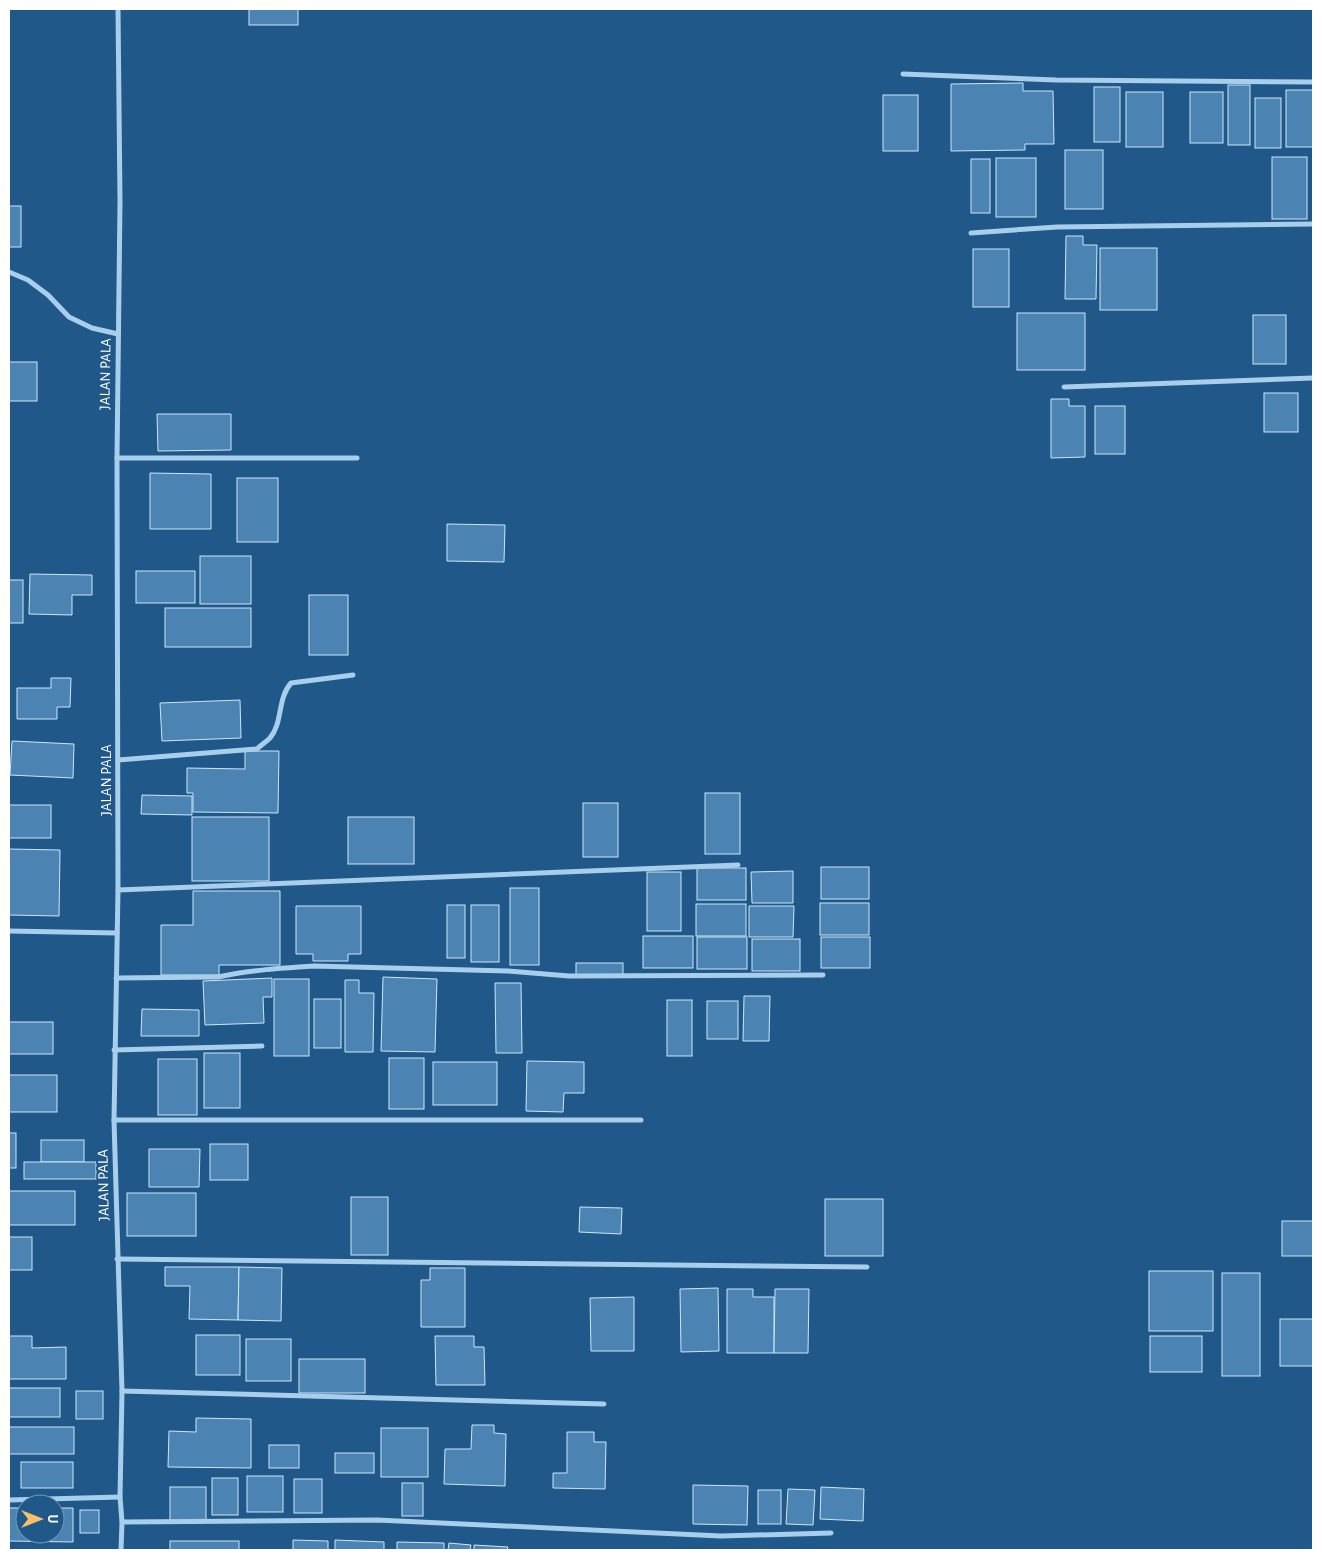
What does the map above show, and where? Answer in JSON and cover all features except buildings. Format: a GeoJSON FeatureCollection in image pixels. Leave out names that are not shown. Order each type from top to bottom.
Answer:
{"type":"FeatureCollection","features":[{"type":"Feature","properties":{"kind":"street","name":"JALAN PALA"},"geometry":{"type":"LineString","coordinates":[[118,9],[118,890],[114,1120],[122,1391],[120,1497],[122,1550]]}},
{"type":"Feature","properties":{"kind":"street"},"geometry":{"type":"LineString","coordinates":[[902,74],[1056,80],[1313,82]]}},
{"type":"Feature","properties":{"kind":"street"},"geometry":{"type":"LineString","coordinates":[[972,233],[1058,227],[1313,224]]}},
{"type":"Feature","properties":{"kind":"street"},"geometry":{"type":"LineString","coordinates":[[9,272],[28,280],[48,295],[69,317],[92,328],[118,334]]}},
{"type":"Feature","properties":{"kind":"street"},"geometry":{"type":"LineString","coordinates":[[1064,387],[1313,378]]}},
{"type":"Feature","properties":{"kind":"street"},"geometry":{"type":"LineString","coordinates":[[117,458],[357,458]]}},
{"type":"Feature","properties":{"kind":"street"},"geometry":{"type":"LineString","coordinates":[[118,760],[257,749],[272,734],[283,697],[291,683],[353,675]]}},
{"type":"Feature","properties":{"kind":"street"},"geometry":{"type":"LineString","coordinates":[[118,890],[738,865]]}},
{"type":"Feature","properties":{"kind":"street"},"geometry":{"type":"LineString","coordinates":[[9,931],[117,933]]}},
{"type":"Feature","properties":{"kind":"street"},"geometry":{"type":"LineString","coordinates":[[116,978],[218,977],[282,968],[314,966],[508,971],[569,976],[823,975]]}},
{"type":"Feature","properties":{"kind":"street"},"geometry":{"type":"LineString","coordinates":[[114,1050],[262,1046]]}},
{"type":"Feature","properties":{"kind":"street"},"geometry":{"type":"LineString","coordinates":[[114,1120],[641,1120]]}},
{"type":"Feature","properties":{"kind":"street"},"geometry":{"type":"LineString","coordinates":[[117,1259],[867,1267]]}},
{"type":"Feature","properties":{"kind":"street"},"geometry":{"type":"LineString","coordinates":[[122,1391],[604,1404]]}},
{"type":"Feature","properties":{"kind":"street"},"geometry":{"type":"LineString","coordinates":[[9,1500],[120,1497]]}},
{"type":"Feature","properties":{"kind":"street"},"geometry":{"type":"LineString","coordinates":[[122,1522],[376,1520],[711,1535],[830,1533]]}}]}
